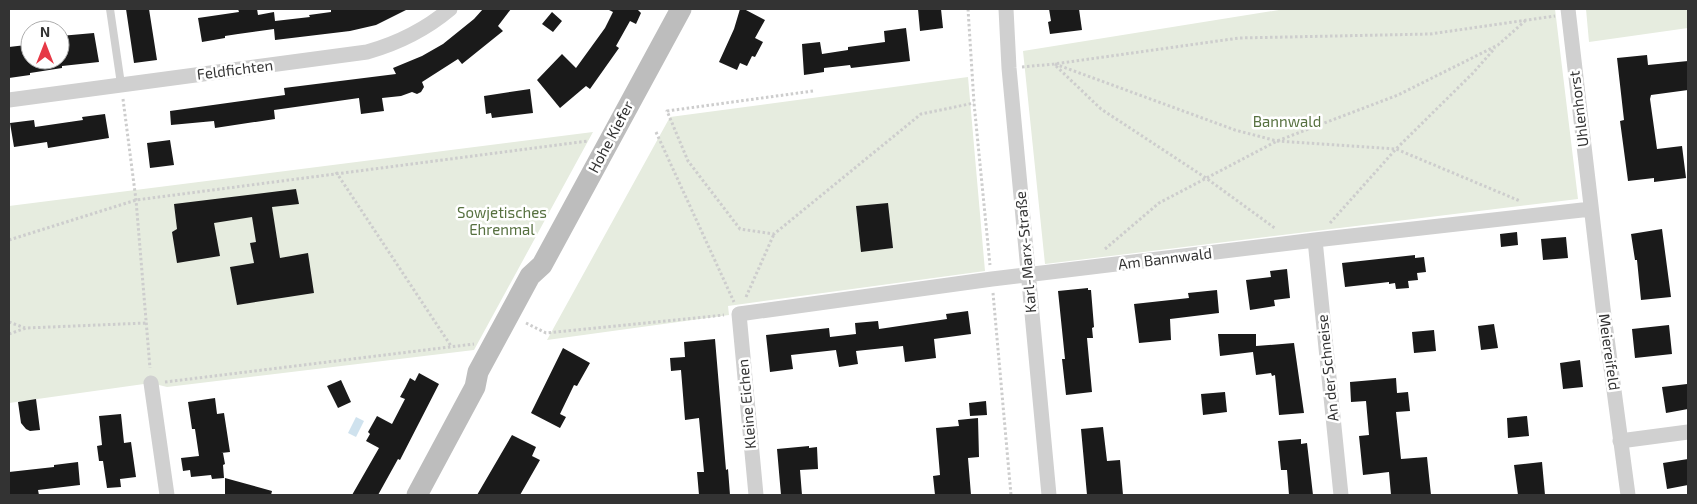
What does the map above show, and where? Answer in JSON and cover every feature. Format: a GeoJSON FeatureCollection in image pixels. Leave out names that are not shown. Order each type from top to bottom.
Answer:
{"type":"FeatureCollection","features":[{"type":"Feature","properties":{"kind":"street","name":"Feldfichten"},"geometry":{"type":"LineString","coordinates":[[9,100],[367,52],[401,41],[419,32],[450,9]]}},
{"type":"Feature","properties":{"kind":"street","name":"Hohe Kiefer"},"geometry":{"type":"LineString","coordinates":[[417,495],[476,386],[487,376],[541,279],[542,265],[681,9]]}},
{"type":"Feature","properties":{"kind":"street","name":"Karl-Marx-Straße"},"geometry":{"type":"LineString","coordinates":[[1006,9],[1009,68],[1049,495]]}},
{"type":"Feature","properties":{"kind":"street","name":"Uhlenhorst"},"geometry":{"type":"LineString","coordinates":[[1569,11],[1591,209]]}},
{"type":"Feature","properties":{"kind":"street","name":"Am Bannwald"},"geometry":{"type":"LineString","coordinates":[[739,314],[992,279],[1591,209]]}},
{"type":"Feature","properties":{"kind":"street","name":"Meiereifeld"},"geometry":{"type":"LineString","coordinates":[[1591,209],[1628,495]]}},
{"type":"Feature","properties":{"kind":"street","name":"An der Schneise"},"geometry":{"type":"LineString","coordinates":[[1315,240],[1341,495]]}},
{"type":"Feature","properties":{"kind":"street","name":"Kleine Eichen"},"geometry":{"type":"LineString","coordinates":[[739,314],[756,495]]}},
{"type":"Feature","properties":{"kind":"street"},"geometry":{"type":"LineString","coordinates":[[151,383],[167,495]]}},
{"type":"Feature","properties":{"kind":"street"},"geometry":{"type":"LineString","coordinates":[[1620,441],[1688,432]]}},
{"type":"Feature","properties":{"kind":"lane"},"geometry":{"type":"LineString","coordinates":[[110,9],[121,84]]}},
{"type":"Feature","properties":{"kind":"path"},"geometry":{"type":"LineString","coordinates":[[968,9],[974,103],[1011,495]]}},
{"type":"Feature","properties":{"kind":"path"},"geometry":{"type":"LineString","coordinates":[[1009,68],[1054,64],[1239,38],[1430,34],[1526,20],[1569,11]]}},
{"type":"Feature","properties":{"kind":"path"},"geometry":{"type":"LineString","coordinates":[[1315,240],[1396,149],[1473,73],[1498,45],[1526,20]]}},
{"type":"Feature","properties":{"kind":"path"},"geometry":{"type":"LineString","coordinates":[[1082,269],[1159,203],[1277,141],[1398,94],[1498,45]]}},
{"type":"Feature","properties":{"kind":"path"},"geometry":{"type":"LineString","coordinates":[[1054,64],[1202,119],[1277,141],[1396,149],[1524,202]]}},
{"type":"Feature","properties":{"kind":"path"},"geometry":{"type":"LineString","coordinates":[[1054,64],[1101,109],[1206,178],[1295,243]]}},
{"type":"Feature","properties":{"kind":"path"},"geometry":{"type":"LineString","coordinates":[[121,84],[136,200],[151,383],[476,343]]}},
{"type":"Feature","properties":{"kind":"path"},"geometry":{"type":"LineString","coordinates":[[774,234],[740,229],[688,161],[667,112],[814,91]]}},
{"type":"Feature","properties":{"kind":"path"},"geometry":{"type":"LineString","coordinates":[[739,314],[774,234],[921,114],[974,103]]}},
{"type":"Feature","properties":{"kind":"path"},"geometry":{"type":"LineString","coordinates":[[656,132],[739,314]]}},
{"type":"Feature","properties":{"kind":"path"},"geometry":{"type":"LineString","coordinates":[[9,240],[136,200],[336,172],[595,140]]}},
{"type":"Feature","properties":{"kind":"path"},"geometry":{"type":"LineString","coordinates":[[336,172],[452,346]]}},
{"type":"Feature","properties":{"kind":"path"},"geometry":{"type":"LineString","coordinates":[[526,323],[546,333],[739,314]]}},
{"type":"Feature","properties":{"kind":"path"},"geometry":{"type":"LineString","coordinates":[[9,322],[26,328]]}},
{"type":"Feature","properties":{"kind":"path"},"geometry":{"type":"LineString","coordinates":[[9,334],[26,328],[146,322]]}},
{"type":"Feature","properties":{"kind":"green space","name":"Bannwald"},"geometry":{"type":"Polygon","coordinates":[[[1285,9],[1555,9],[1578,199],[1045,264],[1023,51],[1285,9]]]}},
{"type":"Feature","properties":{"kind":"green space"},"geometry":{"type":"Polygon","coordinates":[[[1586,9],[1688,9],[1688,28],[1589,42],[1586,9]]]}},
{"type":"Feature","properties":{"kind":"green space"},"geometry":{"type":"Polygon","coordinates":[[[968,77],[985,271],[728,306],[729,315],[547,340],[670,117],[968,77]]]}},
{"type":"Feature","properties":{"kind":"green space","name":"Sowjetisches Ehrenmal"},"geometry":{"type":"Polygon","coordinates":[[[593,132],[474,350],[167,387],[151,383],[9,403],[9,206],[593,132]]]}},
{"type":"Feature","properties":{"kind":"water"},"geometry":{"type":"Polygon","coordinates":[[[356,417],[364,421],[356,437],[348,433],[356,417]]]}},
{"type":"Feature","properties":{"kind":"building"},"geometry":{"type":"Polygon","coordinates":[[[126,9],[149,9],[157,60],[134,63],[126,9]]]}},
{"type":"Feature","properties":{"kind":"building"},"geometry":{"type":"Polygon","coordinates":[[[238,9],[257,9],[258,15],[274,12],[275,21],[310,17],[309,15],[331,12],[331,9],[408,9],[376,25],[350,31],[275,40],[274,29],[225,36],[225,38],[202,42],[198,18],[239,12],[238,9]]]}},
{"type":"Feature","properties":{"kind":"building"},"geometry":{"type":"Polygon","coordinates":[[[483,9],[511,9],[498,26],[503,31],[462,64],[458,59],[422,82],[424,87],[421,92],[382,98],[384,111],[361,114],[359,98],[274,110],[275,119],[215,128],[214,121],[171,125],[170,111],[285,95],[284,88],[396,74],[393,68],[422,56],[443,44],[474,19],[483,9]]]}},
{"type":"Feature","properties":{"kind":"building"},"geometry":{"type":"Polygon","coordinates":[[[607,9],[637,9],[641,13],[636,24],[630,21],[616,46],[619,48],[590,89],[586,86],[560,108],[537,80],[562,54],[576,68],[605,28],[613,12],[607,9]]]}},
{"type":"Feature","properties":{"kind":"building"},"geometry":{"type":"Polygon","coordinates":[[[740,9],[744,9],[765,20],[755,38],[763,42],[755,57],[752,56],[747,66],[740,63],[737,70],[719,62],[734,29],[740,9]]]}},
{"type":"Feature","properties":{"kind":"building"},"geometry":{"type":"Polygon","coordinates":[[[918,9],[941,9],[943,28],[920,31],[918,9]]]}},
{"type":"Feature","properties":{"kind":"building"},"geometry":{"type":"Polygon","coordinates":[[[1049,9],[1079,9],[1082,30],[1050,34],[1048,22],[1051,21],[1049,9]]]}},
{"type":"Feature","properties":{"kind":"building"},"geometry":{"type":"Polygon","coordinates":[[[552,12],[562,21],[553,32],[542,24],[552,12]]]}},
{"type":"Feature","properties":{"kind":"building"},"geometry":{"type":"Polygon","coordinates":[[[906,28],[910,61],[851,68],[850,65],[824,68],[824,72],[804,75],[802,44],[820,42],[822,54],[848,50],[848,47],[885,42],[884,31],[906,28]]]}},
{"type":"Feature","properties":{"kind":"building"},"geometry":{"type":"Polygon","coordinates":[[[94,33],[99,62],[70,65],[70,35],[94,33]]]}},
{"type":"Feature","properties":{"kind":"building"},"geometry":{"type":"Polygon","coordinates":[[[20,46],[20,70],[49,70],[9,78],[9,47],[20,46]]]}},
{"type":"Feature","properties":{"kind":"building"},"geometry":{"type":"Polygon","coordinates":[[[1647,55],[1648,65],[1688,61],[1688,90],[1651,95],[1650,99],[1657,149],[1682,146],[1686,178],[1654,182],[1654,178],[1628,181],[1620,121],[1624,120],[1617,58],[1647,55]]]}},
{"type":"Feature","properties":{"kind":"building"},"geometry":{"type":"Polygon","coordinates":[[[530,89],[533,113],[492,118],[491,113],[486,114],[484,96],[530,89]]]}},
{"type":"Feature","properties":{"kind":"building"},"geometry":{"type":"Polygon","coordinates":[[[105,114],[109,138],[48,148],[47,142],[14,147],[10,123],[34,120],[35,127],[83,120],[82,117],[105,114]]]}},
{"type":"Feature","properties":{"kind":"building"},"geometry":{"type":"Polygon","coordinates":[[[170,140],[174,165],[150,168],[147,143],[170,140]]]}},
{"type":"Feature","properties":{"kind":"building"},"geometry":{"type":"Polygon","coordinates":[[[296,189],[299,204],[272,207],[280,258],[308,253],[314,293],[237,305],[230,267],[254,263],[250,243],[256,242],[252,217],[214,223],[220,256],[177,263],[172,232],[177,229],[174,204],[296,189]]]}},
{"type":"Feature","properties":{"kind":"building"},"geometry":{"type":"Polygon","coordinates":[[[888,203],[893,248],[861,252],[856,206],[888,203]]]}},
{"type":"Feature","properties":{"kind":"building"},"geometry":{"type":"Polygon","coordinates":[[[1662,229],[1671,297],[1641,300],[1637,260],[1635,260],[1631,234],[1662,229]]]}},
{"type":"Feature","properties":{"kind":"building"},"geometry":{"type":"Polygon","coordinates":[[[1517,232],[1518,245],[1501,247],[1500,234],[1517,232]]]}},
{"type":"Feature","properties":{"kind":"building"},"geometry":{"type":"Polygon","coordinates":[[[1566,237],[1568,258],[1543,260],[1541,239],[1566,237]]]}},
{"type":"Feature","properties":{"kind":"building"},"geometry":{"type":"Polygon","coordinates":[[[1415,255],[1415,258],[1424,257],[1426,272],[1417,273],[1418,280],[1408,281],[1409,288],[1396,289],[1395,283],[1389,284],[1389,282],[1345,287],[1342,263],[1415,255]]]}},
{"type":"Feature","properties":{"kind":"building"},"geometry":{"type":"Polygon","coordinates":[[[1287,269],[1290,298],[1274,300],[1275,306],[1250,310],[1246,280],[1271,277],[1270,271],[1287,269]]]}},
{"type":"Feature","properties":{"kind":"building"},"geometry":{"type":"Polygon","coordinates":[[[1088,288],[1088,290],[1091,290],[1094,327],[1092,328],[1093,338],[1087,338],[1092,392],[1066,395],[1062,359],[1065,359],[1058,291],[1088,288]]]}},
{"type":"Feature","properties":{"kind":"building"},"geometry":{"type":"Polygon","coordinates":[[[1217,290],[1219,313],[1170,319],[1171,340],[1139,343],[1134,304],[1189,298],[1188,293],[1217,290]]]}},
{"type":"Feature","properties":{"kind":"building"},"geometry":{"type":"Polygon","coordinates":[[[968,311],[971,334],[934,339],[936,358],[905,362],[903,346],[856,351],[858,364],[839,367],[836,350],[791,355],[793,369],[770,372],[766,335],[829,328],[830,337],[856,334],[855,323],[878,321],[879,329],[947,319],[946,314],[968,311]]]}},
{"type":"Feature","properties":{"kind":"building"},"geometry":{"type":"Polygon","coordinates":[[[1494,324],[1498,348],[1481,350],[1478,326],[1494,324]]]}},
{"type":"Feature","properties":{"kind":"building"},"geometry":{"type":"Polygon","coordinates":[[[1669,325],[1672,354],[1635,358],[1632,329],[1669,325]]]}},
{"type":"Feature","properties":{"kind":"building"},"geometry":{"type":"Polygon","coordinates":[[[1434,330],[1436,351],[1414,353],[1412,332],[1434,330]]]}},
{"type":"Feature","properties":{"kind":"building"},"geometry":{"type":"Polygon","coordinates":[[[1218,334],[1256,334],[1256,346],[1294,343],[1304,413],[1279,415],[1275,375],[1272,376],[1271,373],[1256,375],[1253,352],[1220,356],[1218,334]]]}},
{"type":"Feature","properties":{"kind":"building"},"geometry":{"type":"Polygon","coordinates":[[[715,339],[726,470],[728,469],[730,495],[699,495],[697,472],[704,472],[699,418],[685,420],[681,370],[671,371],[670,358],[685,357],[684,342],[715,339]]]}},
{"type":"Feature","properties":{"kind":"building"},"geometry":{"type":"Polygon","coordinates":[[[563,348],[590,363],[577,386],[574,385],[560,414],[566,417],[560,428],[531,413],[563,348]]]}},
{"type":"Feature","properties":{"kind":"building"},"geometry":{"type":"Polygon","coordinates":[[[1580,360],[1583,387],[1563,389],[1560,363],[1580,360]]]}},
{"type":"Feature","properties":{"kind":"building"},"geometry":{"type":"Polygon","coordinates":[[[419,373],[439,384],[400,460],[398,459],[378,495],[352,495],[379,448],[366,441],[370,434],[368,432],[377,416],[392,424],[405,399],[400,397],[410,378],[415,381],[419,373]]]}},
{"type":"Feature","properties":{"kind":"building"},"geometry":{"type":"Polygon","coordinates":[[[1396,378],[1397,393],[1408,392],[1410,411],[1396,412],[1401,459],[1427,457],[1431,495],[1391,495],[1389,472],[1363,475],[1359,436],[1369,435],[1366,401],[1351,402],[1350,382],[1396,378]]]}},
{"type":"Feature","properties":{"kind":"building"},"geometry":{"type":"Polygon","coordinates":[[[341,380],[351,402],[338,408],[327,386],[341,380]]]}},
{"type":"Feature","properties":{"kind":"building"},"geometry":{"type":"Polygon","coordinates":[[[1687,384],[1688,409],[1666,413],[1662,387],[1687,384]]]}},
{"type":"Feature","properties":{"kind":"building"},"geometry":{"type":"Polygon","coordinates":[[[1225,392],[1227,412],[1203,415],[1201,394],[1225,392]]]}},
{"type":"Feature","properties":{"kind":"building"},"geometry":{"type":"Polygon","coordinates":[[[215,398],[217,414],[224,413],[230,452],[221,453],[223,453],[225,464],[223,465],[224,478],[212,479],[211,475],[191,477],[190,470],[183,471],[181,458],[199,456],[188,402],[215,398]]]}},
{"type":"Feature","properties":{"kind":"building"},"geometry":{"type":"Polygon","coordinates":[[[36,399],[40,430],[30,431],[21,423],[18,402],[36,399]]]}},
{"type":"Feature","properties":{"kind":"building"},"geometry":{"type":"Polygon","coordinates":[[[986,401],[987,415],[970,416],[969,403],[986,401]]]}},
{"type":"Feature","properties":{"kind":"building"},"geometry":{"type":"Polygon","coordinates":[[[121,414],[124,443],[131,442],[136,477],[120,479],[121,487],[107,488],[103,461],[99,461],[97,446],[102,445],[99,416],[121,414]]]}},
{"type":"Feature","properties":{"kind":"building"},"geometry":{"type":"Polygon","coordinates":[[[1527,416],[1529,436],[1508,438],[1507,418],[1527,416]]]}},
{"type":"Feature","properties":{"kind":"building"},"geometry":{"type":"Polygon","coordinates":[[[978,418],[979,457],[968,458],[971,495],[935,495],[933,476],[940,475],[936,428],[959,426],[958,420],[978,418]]]}},
{"type":"Feature","properties":{"kind":"building"},"geometry":{"type":"Polygon","coordinates":[[[1103,427],[1107,461],[1120,460],[1123,495],[1087,495],[1081,429],[1103,427]]]}},
{"type":"Feature","properties":{"kind":"building"},"geometry":{"type":"Polygon","coordinates":[[[512,435],[536,447],[532,456],[540,460],[520,495],[477,495],[512,435]]]}},
{"type":"Feature","properties":{"kind":"building"},"geometry":{"type":"Polygon","coordinates":[[[1301,439],[1301,444],[1307,443],[1313,495],[1289,495],[1287,470],[1281,470],[1278,441],[1301,439]]]}},
{"type":"Feature","properties":{"kind":"building"},"geometry":{"type":"Polygon","coordinates":[[[809,446],[809,448],[817,447],[818,469],[800,470],[802,495],[781,495],[777,449],[809,446]]]}},
{"type":"Feature","properties":{"kind":"building"},"geometry":{"type":"Polygon","coordinates":[[[1688,459],[1688,485],[1667,489],[1663,463],[1688,459]]]}},
{"type":"Feature","properties":{"kind":"building"},"geometry":{"type":"Polygon","coordinates":[[[78,462],[80,485],[38,490],[39,495],[9,495],[9,472],[54,467],[54,465],[78,462]]]}},
{"type":"Feature","properties":{"kind":"building"},"geometry":{"type":"Polygon","coordinates":[[[1542,462],[1545,495],[1518,495],[1514,465],[1542,462]]]}},
{"type":"Feature","properties":{"kind":"building"},"geometry":{"type":"Polygon","coordinates":[[[225,478],[272,491],[271,495],[225,495],[225,478]]]}}]}
